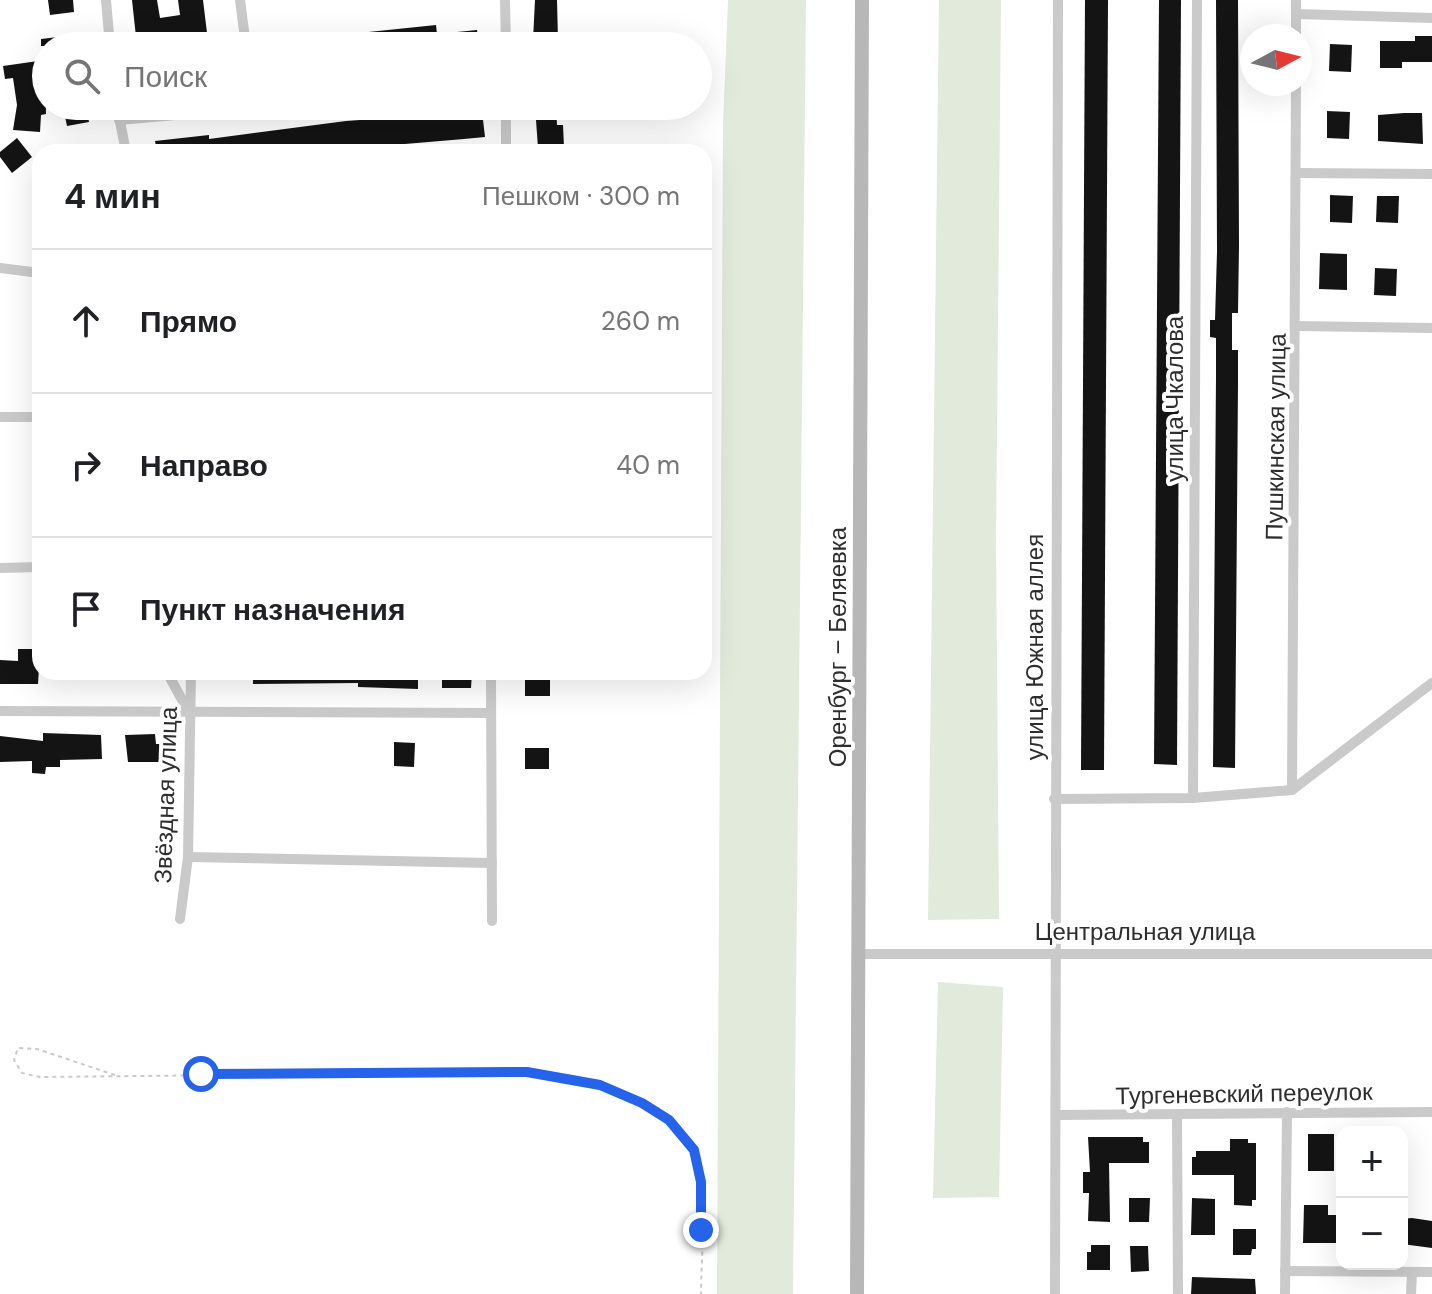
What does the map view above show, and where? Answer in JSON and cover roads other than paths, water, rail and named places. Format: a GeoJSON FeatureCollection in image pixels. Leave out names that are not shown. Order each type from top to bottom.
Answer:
{"type":"FeatureCollection","features":[{"type":"Feature","properties":{"kind":"main road","name":"Оренбург – Беляевка"},"geometry":{"type":"LineString","coordinates":[[857,1294],[862,0]]}},
{"type":"Feature","properties":{"kind":"street"},"geometry":{"type":"LineString","coordinates":[[106,0],[109,32]]}},
{"type":"Feature","properties":{"kind":"street"},"geometry":{"type":"LineString","coordinates":[[240,0],[244,32]]}},
{"type":"Feature","properties":{"kind":"street"},"geometry":{"type":"LineString","coordinates":[[505,0],[506,32]]}},
{"type":"Feature","properties":{"kind":"street","name":"улица Южная аллея"},"geometry":{"type":"LineString","coordinates":[[1055,1294],[1058,0]]}},
{"type":"Feature","properties":{"kind":"street","name":"улица Чкалова"},"geometry":{"type":"LineString","coordinates":[[1193,798],[1197,0]]}},
{"type":"Feature","properties":{"kind":"street"},"geometry":{"type":"LineString","coordinates":[[1296,0],[1296,24]]}},
{"type":"Feature","properties":{"kind":"street"},"geometry":{"type":"LineString","coordinates":[[1296,14],[1432,18]]}},
{"type":"Feature","properties":{"kind":"street","name":"Пушкинская улица"},"geometry":{"type":"LineString","coordinates":[[1292,790],[1296,96]]}},
{"type":"Feature","properties":{"kind":"street"},"geometry":{"type":"LineString","coordinates":[[119,120],[124,144]]}},
{"type":"Feature","properties":{"kind":"street"},"geometry":{"type":"LineString","coordinates":[[506,120],[506,144]]}},
{"type":"Feature","properties":{"kind":"street"},"geometry":{"type":"LineString","coordinates":[[121,144],[123,137]]}},
{"type":"Feature","properties":{"kind":"street"},"geometry":{"type":"LineString","coordinates":[[1296,173],[1432,174]]}},
{"type":"Feature","properties":{"kind":"street"},"geometry":{"type":"LineString","coordinates":[[0,268],[32,272]]}},
{"type":"Feature","properties":{"kind":"street"},"geometry":{"type":"LineString","coordinates":[[1297,326],[1432,328]]}},
{"type":"Feature","properties":{"kind":"street"},"geometry":{"type":"LineString","coordinates":[[0,417],[32,417]]}},
{"type":"Feature","properties":{"kind":"street"},"geometry":{"type":"LineString","coordinates":[[0,568],[32,567]]}},
{"type":"Feature","properties":{"kind":"street"},"geometry":{"type":"LineString","coordinates":[[171,680],[188,711]]}},
{"type":"Feature","properties":{"kind":"street","name":"Звёздная улица"},"geometry":{"type":"LineString","coordinates":[[180,919],[188,857],[190,680]]}},
{"type":"Feature","properties":{"kind":"street"},"geometry":{"type":"LineString","coordinates":[[491,680],[492,921]]}},
{"type":"Feature","properties":{"kind":"street"},"geometry":{"type":"LineString","coordinates":[[1054,799],[1193,798],[1292,790],[1432,683]]}},
{"type":"Feature","properties":{"kind":"street"},"geometry":{"type":"LineString","coordinates":[[0,711],[491,713]]}},
{"type":"Feature","properties":{"kind":"street"},"geometry":{"type":"LineString","coordinates":[[188,857],[492,863]]}},
{"type":"Feature","properties":{"kind":"street","name":"Центральная улица"},"geometry":{"type":"LineString","coordinates":[[859,954],[1432,954]]}},
{"type":"Feature","properties":{"kind":"street"},"geometry":{"type":"LineString","coordinates":[[1285,1294],[1287,1112]]}},
{"type":"Feature","properties":{"kind":"street","name":"Тургеневский переулок"},"geometry":{"type":"LineString","coordinates":[[1057,1115],[1432,1112]]}},
{"type":"Feature","properties":{"kind":"street"},"geometry":{"type":"LineString","coordinates":[[1177,1116],[1178,1294]]}},
{"type":"Feature","properties":{"kind":"street"},"geometry":{"type":"LineString","coordinates":[[1285,1271],[1432,1272]]}},
{"type":"Feature","properties":{"kind":"street"},"geometry":{"type":"LineString","coordinates":[[1411,1294],[1412,1272]]}}]}
